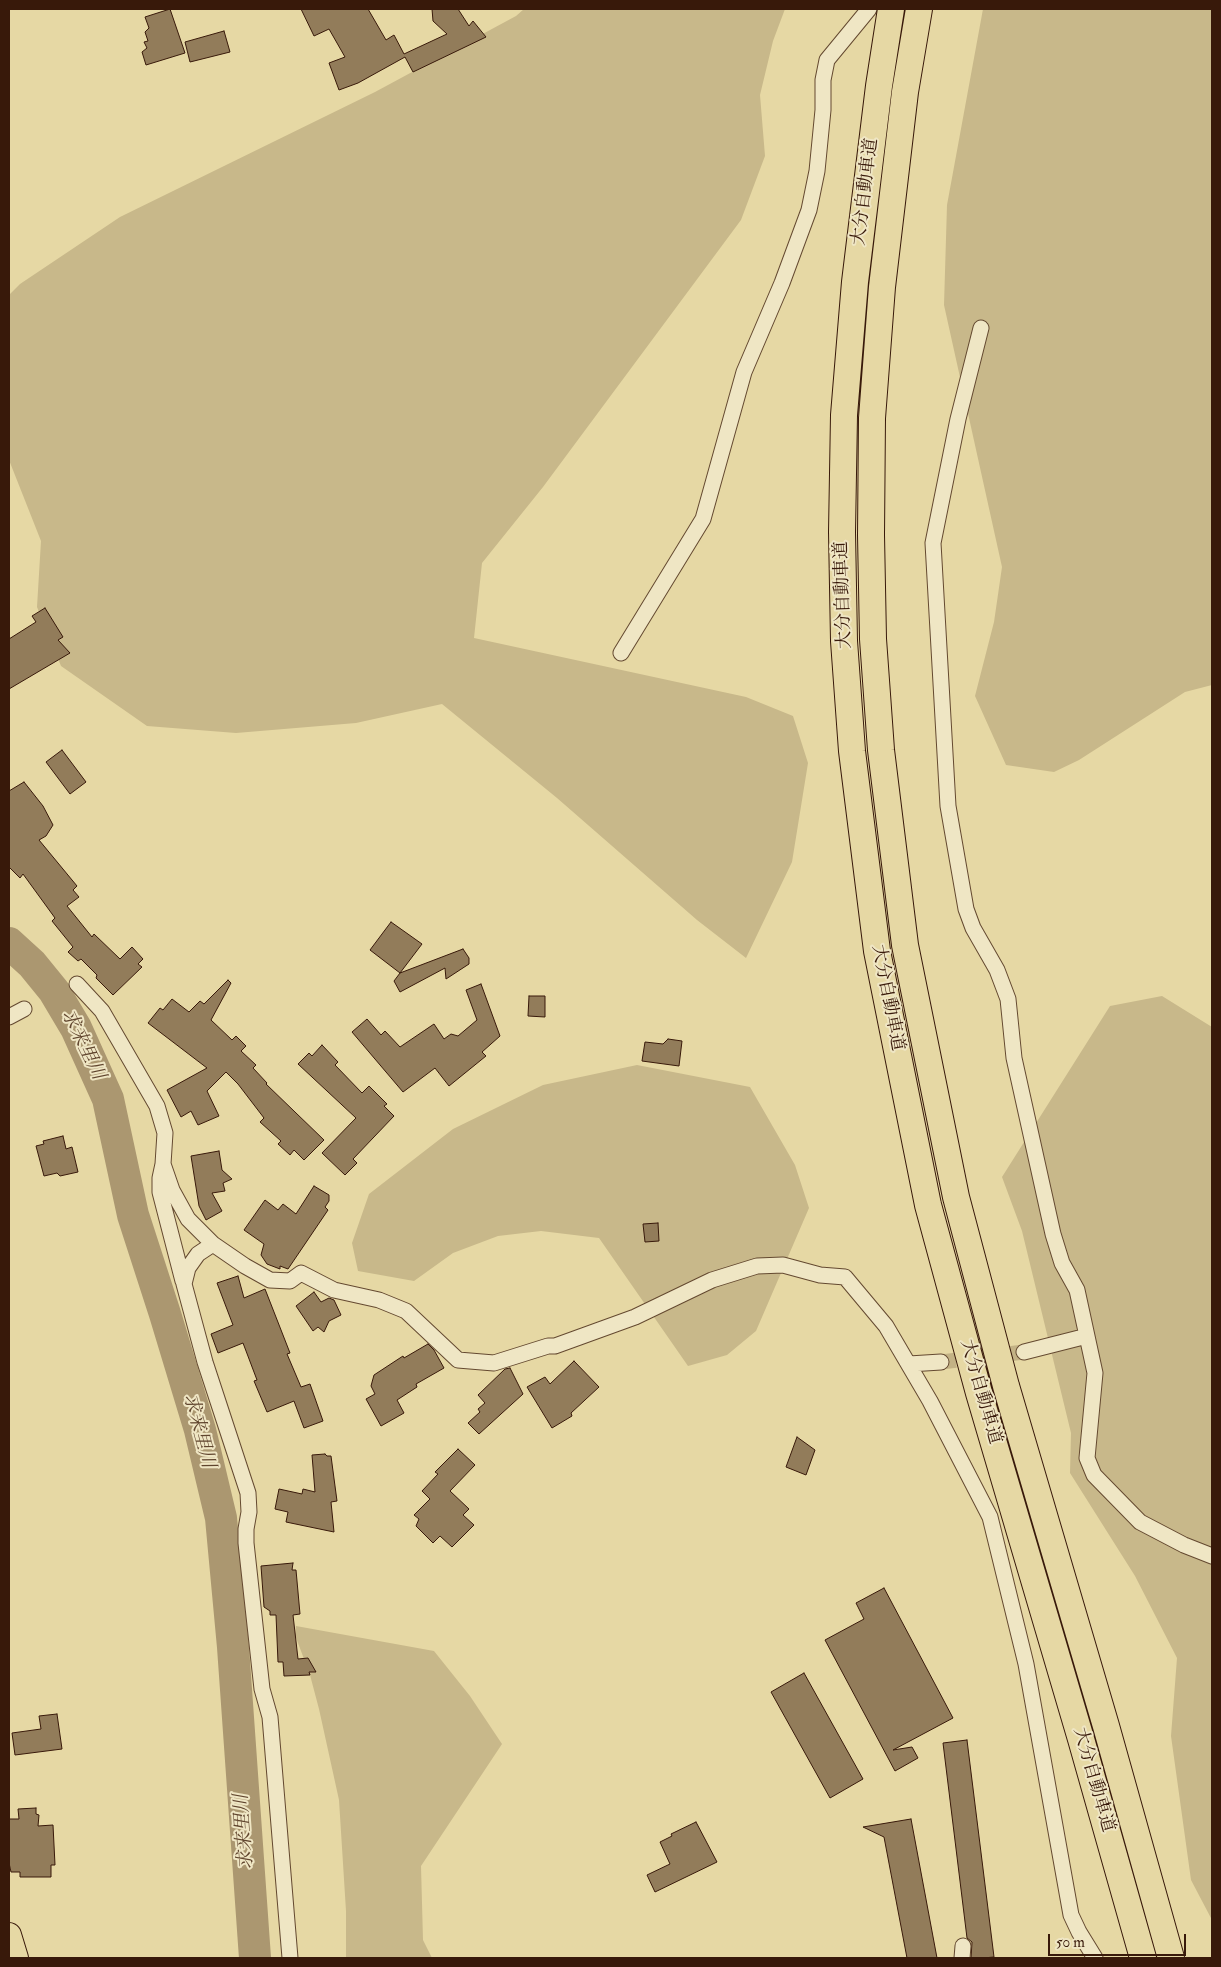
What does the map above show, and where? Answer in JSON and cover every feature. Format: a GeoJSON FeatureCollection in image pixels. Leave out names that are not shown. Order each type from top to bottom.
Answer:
{"type":"FeatureCollection","features":[{"type":"Feature","properties":{"kind":"highway","name":"大分自動車道"},"geometry":{"type":"LineString","coordinates":[[891,9],[878,86],[854,282],[844,415],[842,532],[844,641],[852,751],[877,951],[928,1205],[980,1393],[1079,1729],[1143,1958]]}},
{"type":"Feature","properties":{"kind":"highway","name":"大分自動車道"},"geometry":{"type":"LineString","coordinates":[[919,9],[905,92],[882,296],[872,418],[871,535],[873,638],[881,750],[905,945],[956,1197],[1006,1386],[1106,1726],[1171,1958]]}},
{"type":"Feature","properties":{"kind":"main road"},"geometry":{"type":"LineString","coordinates":[[9,1934],[16,1958]]}},
{"type":"Feature","properties":{"kind":"street"},"geometry":{"type":"LineString","coordinates":[[621,653],[703,519],[744,372],[782,283],[809,210],[817,171],[823,110],[823,80],[827,60],[869,9]]}},
{"type":"Feature","properties":{"kind":"street"},"geometry":{"type":"LineString","coordinates":[[981,328],[958,419],[933,543],[948,806],[966,910],[973,928],[997,970],[1008,999],[1014,1058],[1053,1234],[1062,1263],[1077,1290],[1095,1373],[1086,1458],[1094,1475],[1140,1522],[1184,1545],[1212,1556]]}},
{"type":"Feature","properties":{"kind":"street"},"geometry":{"type":"LineString","coordinates":[[77,984],[102,1011],[157,1106],[165,1133],[160,1192],[205,1362],[248,1493],[249,1512],[246,1543],[262,1689],[270,1717],[290,1958]]}},
{"type":"Feature","properties":{"kind":"street"},"geometry":{"type":"LineString","coordinates":[[9,1017],[24,1009]]}},
{"type":"Feature","properties":{"kind":"street"},"geometry":{"type":"LineString","coordinates":[[163,1164],[172,1190],[188,1219],[212,1244],[245,1266],[270,1280],[290,1281],[301,1273],[334,1290],[379,1300],[406,1311],[458,1360],[494,1363],[548,1346],[556,1346],[635,1318],[712,1280],[757,1266],[783,1265],[820,1275],[845,1277],[886,1326],[909,1364],[949,1436],[990,1517],[1026,1664],[1071,1915],[1079,1932],[1096,1958]]}},
{"type":"Feature","properties":{"kind":"street"},"geometry":{"type":"LineString","coordinates":[[184,1284],[188,1268],[198,1254],[212,1244]]}},
{"type":"Feature","properties":{"kind":"street"},"geometry":{"type":"LineString","coordinates":[[1024,1352],[1087,1336]]}},
{"type":"Feature","properties":{"kind":"street"},"geometry":{"type":"LineString","coordinates":[[909,1364],[941,1362]]}},
{"type":"Feature","properties":{"kind":"shaded area"},"geometry":{"type":"Polygon","coordinates":[[[524,9],[785,9],[773,41],[760,95],[765,156],[741,220],[543,487],[482,563],[474,638],[746,697],[793,716],[808,763],[792,862],[746,958],[697,920],[557,798],[442,704],[356,723],[236,733],[147,726],[61,666],[37,607],[41,541],[9,460],[9,295],[20,284],[120,217],[375,92],[516,16],[524,9]]]}},
{"type":"Feature","properties":{"kind":"shaded area"},"geometry":{"type":"Polygon","coordinates":[[[983,9],[1212,9],[1212,685],[1185,692],[1079,760],[1054,772],[1006,765],[975,696],[994,622],[1002,567],[944,305],[947,205],[983,9]]]}},
{"type":"Feature","properties":{"kind":"shaded area"},"geometry":{"type":"Polygon","coordinates":[[[1162,996],[1212,1027],[1212,1920],[1191,1880],[1171,1736],[1177,1658],[1135,1576],[1070,1473],[1071,1433],[1022,1231],[1002,1177],[1110,1006],[1162,996]]]}},
{"type":"Feature","properties":{"kind":"shaded area"},"geometry":{"type":"Polygon","coordinates":[[[637,1065],[750,1087],[795,1165],[809,1208],[756,1331],[727,1355],[688,1366],[599,1238],[541,1231],[498,1236],[453,1253],[414,1281],[358,1271],[352,1243],[369,1194],[453,1129],[543,1085],[637,1065]]]}},
{"type":"Feature","properties":{"kind":"shaded area"},"geometry":{"type":"Polygon","coordinates":[[[296,1626],[434,1651],[470,1696],[502,1744],[421,1866],[423,1940],[432,1958],[346,1958],[346,1911],[339,1800],[310,1675],[295,1635],[296,1626]]]}},
{"type":"Feature","properties":{"kind":"building"},"geometry":{"type":"Polygon","coordinates":[[[170,9],[185,53],[146,65],[142,52],[147,48],[144,42],[148,41],[145,32],[149,28],[145,17],[170,9]]]}},
{"type":"Feature","properties":{"kind":"building"},"geometry":{"type":"Polygon","coordinates":[[[301,9],[368,9],[386,40],[394,35],[404,54],[447,34],[433,21],[432,9],[458,9],[469,26],[473,21],[486,37],[413,72],[405,57],[358,83],[339,90],[329,63],[345,57],[329,29],[314,36],[301,9]]]}},
{"type":"Feature","properties":{"kind":"building"},"geometry":{"type":"Polygon","coordinates":[[[224,31],[230,52],[190,62],[185,42],[224,31]]]}},
{"type":"Feature","properties":{"kind":"building"},"geometry":{"type":"Polygon","coordinates":[[[45,608],[63,637],[58,640],[70,653],[9,689],[9,639],[36,622],[32,616],[45,608]]]}},
{"type":"Feature","properties":{"kind":"building"},"geometry":{"type":"Polygon","coordinates":[[[62,750],[86,782],[70,794],[46,762],[62,750]]]}},
{"type":"Feature","properties":{"kind":"building"},"geometry":{"type":"Polygon","coordinates":[[[24,782],[43,806],[53,825],[46,836],[39,840],[77,886],[73,890],[79,897],[67,906],[92,937],[94,934],[120,959],[132,947],[143,959],[138,964],[142,967],[113,995],[81,959],[78,961],[68,952],[73,947],[52,921],[55,918],[23,874],[20,878],[9,867],[9,791],[24,782]]]}},
{"type":"Feature","properties":{"kind":"building"},"geometry":{"type":"Polygon","coordinates":[[[391,922],[422,944],[400,973],[370,950],[391,922]]]}},
{"type":"Feature","properties":{"kind":"building"},"geometry":{"type":"Polygon","coordinates":[[[463,949],[469,958],[469,964],[446,979],[445,968],[400,992],[394,981],[400,973],[463,949]]]}},
{"type":"Feature","properties":{"kind":"building"},"geometry":{"type":"Polygon","coordinates":[[[228,980],[231,983],[211,1020],[232,1040],[236,1036],[246,1046],[241,1051],[256,1065],[253,1068],[266,1084],[324,1140],[304,1160],[294,1150],[290,1155],[278,1144],[281,1141],[260,1122],[264,1118],[238,1084],[226,1072],[207,1091],[219,1116],[198,1125],[191,1111],[181,1117],[167,1090],[207,1068],[148,1023],[160,1008],[163,1010],[172,999],[189,1012],[200,1001],[204,1004],[228,980]]]}},
{"type":"Feature","properties":{"kind":"building"},"geometry":{"type":"Polygon","coordinates":[[[481,984],[500,1036],[482,1052],[486,1056],[449,1086],[435,1068],[403,1092],[352,1032],[367,1019],[381,1035],[385,1031],[400,1047],[434,1024],[444,1039],[451,1034],[458,1036],[477,1020],[466,990],[481,984]]]}},
{"type":"Feature","properties":{"kind":"building"},"geometry":{"type":"Polygon","coordinates":[[[529,996],[545,996],[545,1017],[528,1016],[529,996]]]}},
{"type":"Feature","properties":{"kind":"building"},"geometry":{"type":"Polygon","coordinates":[[[668,1039],[682,1041],[679,1066],[642,1061],[645,1042],[663,1044],[668,1039]]]}},
{"type":"Feature","properties":{"kind":"building"},"geometry":{"type":"Polygon","coordinates":[[[322,1045],[338,1062],[335,1065],[362,1093],[369,1086],[387,1104],[384,1106],[394,1116],[353,1159],[357,1163],[345,1175],[322,1153],[356,1118],[298,1064],[309,1053],[312,1056],[322,1045]]]}},
{"type":"Feature","properties":{"kind":"building"},"geometry":{"type":"Polygon","coordinates":[[[63,1136],[66,1149],[72,1147],[78,1172],[60,1176],[57,1173],[44,1176],[36,1146],[44,1144],[43,1141],[63,1136]]]}},
{"type":"Feature","properties":{"kind":"building"},"geometry":{"type":"Polygon","coordinates":[[[219,1151],[222,1170],[232,1179],[223,1183],[225,1191],[212,1193],[222,1211],[206,1220],[199,1206],[191,1156],[219,1151]]]}},
{"type":"Feature","properties":{"kind":"building"},"geometry":{"type":"Polygon","coordinates":[[[314,1186],[329,1195],[329,1201],[325,1207],[328,1210],[288,1269],[280,1266],[280,1269],[267,1264],[261,1255],[264,1244],[244,1230],[265,1200],[278,1210],[283,1204],[296,1214],[314,1186]]]}},
{"type":"Feature","properties":{"kind":"building"},"geometry":{"type":"Polygon","coordinates":[[[658,1223],[659,1241],[645,1242],[643,1224],[658,1223]]]}},
{"type":"Feature","properties":{"kind":"building"},"geometry":{"type":"Polygon","coordinates":[[[238,1276],[244,1298],[265,1289],[290,1353],[287,1354],[301,1387],[310,1384],[323,1421],[304,1428],[294,1401],[267,1412],[254,1381],[257,1380],[243,1343],[218,1353],[211,1334],[233,1325],[217,1283],[238,1276]]]}},
{"type":"Feature","properties":{"kind":"building"},"geometry":{"type":"Polygon","coordinates":[[[314,1292],[321,1302],[329,1298],[334,1300],[341,1315],[329,1321],[324,1332],[318,1327],[313,1331],[296,1306],[314,1292]]]}},
{"type":"Feature","properties":{"kind":"building"},"geometry":{"type":"Polygon","coordinates":[[[428,1344],[434,1350],[444,1368],[416,1384],[417,1387],[397,1400],[404,1413],[381,1426],[366,1399],[375,1394],[371,1386],[374,1375],[403,1356],[404,1358],[428,1344]]]}},
{"type":"Feature","properties":{"kind":"building"},"geometry":{"type":"Polygon","coordinates":[[[574,1361],[599,1387],[571,1413],[572,1416],[552,1428],[527,1387],[545,1377],[550,1384],[574,1361]]]}},
{"type":"Feature","properties":{"kind":"building"},"geometry":{"type":"Polygon","coordinates":[[[510,1368],[523,1394],[479,1434],[468,1423],[480,1412],[478,1409],[485,1403],[478,1395],[505,1369],[510,1368]]]}},
{"type":"Feature","properties":{"kind":"building"},"geometry":{"type":"Polygon","coordinates":[[[797,1437],[815,1450],[806,1475],[786,1467],[797,1437]]]}},
{"type":"Feature","properties":{"kind":"building"},"geometry":{"type":"Polygon","coordinates":[[[458,1449],[475,1465],[450,1491],[469,1509],[463,1515],[474,1525],[452,1547],[440,1536],[433,1543],[416,1526],[419,1519],[414,1515],[430,1499],[422,1491],[438,1474],[435,1472],[458,1449]]]}},
{"type":"Feature","properties":{"kind":"building"},"geometry":{"type":"Polygon","coordinates":[[[325,1454],[331,1456],[337,1501],[331,1502],[334,1532],[286,1522],[288,1512],[275,1509],[279,1489],[302,1494],[303,1489],[315,1492],[312,1455],[325,1454]]]}},
{"type":"Feature","properties":{"kind":"building"},"geometry":{"type":"Polygon","coordinates":[[[293,1563],[292,1570],[296,1570],[300,1614],[293,1615],[298,1659],[308,1658],[316,1672],[309,1672],[310,1675],[284,1676],[283,1662],[278,1662],[276,1615],[270,1615],[270,1611],[264,1607],[261,1566],[293,1563]]]}},
{"type":"Feature","properties":{"kind":"building"},"geometry":{"type":"Polygon","coordinates":[[[884,1588],[953,1718],[893,1750],[912,1747],[918,1758],[895,1771],[825,1640],[864,1619],[856,1603],[884,1588]]]}},
{"type":"Feature","properties":{"kind":"building"},"geometry":{"type":"Polygon","coordinates":[[[804,1673],[863,1779],[830,1798],[771,1692],[804,1673]]]}},
{"type":"Feature","properties":{"kind":"building"},"geometry":{"type":"Polygon","coordinates":[[[57,1714],[62,1749],[15,1755],[12,1733],[41,1729],[39,1716],[57,1714]]]}},
{"type":"Feature","properties":{"kind":"building"},"geometry":{"type":"Polygon","coordinates":[[[967,1740],[994,1957],[971,1958],[972,1942],[967,1938],[943,1743],[967,1740]]]}},
{"type":"Feature","properties":{"kind":"building"},"geometry":{"type":"Polygon","coordinates":[[[36,1808],[36,1814],[39,1815],[38,1826],[53,1825],[55,1865],[51,1865],[51,1877],[20,1877],[20,1872],[11,1872],[9,1863],[9,1819],[19,1819],[18,1809],[36,1808]]]}},
{"type":"Feature","properties":{"kind":"building"},"geometry":{"type":"Polygon","coordinates":[[[911,1819],[937,1958],[907,1958],[884,1837],[863,1827],[911,1819]]]}},
{"type":"Feature","properties":{"kind":"building"},"geometry":{"type":"Polygon","coordinates":[[[696,1822],[717,1862],[655,1892],[647,1875],[670,1864],[660,1842],[672,1836],[671,1834],[696,1822]]]}},
{"type":"Feature","properties":{"kind":"waterway","name":"求来里川"},"geometry":{"type":"LineString","coordinates":[[9,943],[32,964],[54,991],[76,1028],[108,1099],[133,1215],[200,1430],[221,1518],[233,1647],[255,1958]]}},
{"type":"Feature","properties":{"kind":"tunnel"},"geometry":{"type":"LineString","coordinates":[[941,1362],[1024,1352]]}}]}
